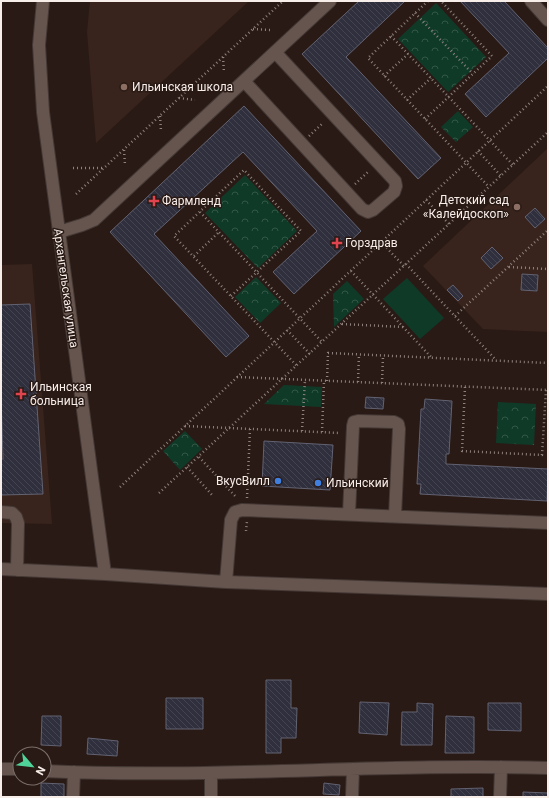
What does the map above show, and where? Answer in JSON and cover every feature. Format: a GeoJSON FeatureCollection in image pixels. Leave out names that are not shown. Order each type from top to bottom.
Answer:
{"type":"FeatureCollection","features":[{"type":"Feature","properties":{"kind":"street","name":"Архангельская улица"},"geometry":{"type":"LineString","coordinates":[[43,1],[39,45],[43,112],[105,574]]}},
{"type":"Feature","properties":{"kind":"street"},"geometry":{"type":"LineString","coordinates":[[59,232],[94,220],[330,1]]}},
{"type":"Feature","properties":{"kind":"street"},"geometry":{"type":"LineString","coordinates":[[531,1],[548,20]]}},
{"type":"Feature","properties":{"kind":"street"},"geometry":{"type":"LineString","coordinates":[[244,81],[362,209],[368,212],[373,210],[394,192],[396,186],[395,181],[275,52]]}},
{"type":"Feature","properties":{"kind":"street"},"geometry":{"type":"LineString","coordinates":[[349,514],[352,426],[354,422],[358,421],[394,422],[398,424],[399,429],[395,516]]}},
{"type":"Feature","properties":{"kind":"street"},"geometry":{"type":"LineString","coordinates":[[226,582],[231,520],[235,512],[242,510],[548,523]]}},
{"type":"Feature","properties":{"kind":"street"},"geometry":{"type":"LineString","coordinates":[[1,512],[12,512],[18,523],[17,570]]}},
{"type":"Feature","properties":{"kind":"street"},"geometry":{"type":"LineString","coordinates":[[1,569],[226,582],[548,594]]}},
{"type":"Feature","properties":{"kind":"street"},"geometry":{"type":"LineString","coordinates":[[500,797],[501,767]]}},
{"type":"Feature","properties":{"kind":"street"},"geometry":{"type":"LineString","coordinates":[[52,771],[211,773],[353,769],[501,767],[548,768]]}},
{"type":"Feature","properties":{"kind":"street"},"geometry":{"type":"LineString","coordinates":[[1,769],[12,770]]}},
{"type":"Feature","properties":{"kind":"street"},"geometry":{"type":"LineString","coordinates":[[352,797],[353,769]]}},
{"type":"Feature","properties":{"kind":"street"},"geometry":{"type":"LineString","coordinates":[[73,797],[74,772]]}},
{"type":"Feature","properties":{"kind":"street"},"geometry":{"type":"LineString","coordinates":[[211,773],[211,797]]}},
{"type":"Feature","properties":{"kind":"path"},"geometry":{"type":"LineString","coordinates":[[76,194],[283,1]]}},
{"type":"Feature","properties":{"kind":"path"},"geometry":{"type":"LineString","coordinates":[[428,1],[368,58],[489,187]]}},
{"type":"Feature","properties":{"kind":"path"},"geometry":{"type":"LineString","coordinates":[[425,119],[492,56],[441,1]]}},
{"type":"Feature","properties":{"kind":"path"},"geometry":{"type":"LineString","coordinates":[[416,13],[473,74]]}},
{"type":"Feature","properties":{"kind":"path"},"geometry":{"type":"LineString","coordinates":[[253,29],[270,30]]}},
{"type":"Feature","properties":{"kind":"path"},"geometry":{"type":"LineString","coordinates":[[391,36],[513,165]]}},
{"type":"Feature","properties":{"kind":"path"},"geometry":{"type":"LineString","coordinates":[[384,76],[408,54]]}},
{"type":"Feature","properties":{"kind":"path"},"geometry":{"type":"LineString","coordinates":[[224,56],[224,73]]}},
{"type":"Feature","properties":{"kind":"path"},"geometry":{"type":"LineString","coordinates":[[407,100],[431,78]]}},
{"type":"Feature","properties":{"kind":"path"},"geometry":{"type":"LineString","coordinates":[[120,487],[548,86]]}},
{"type":"Feature","properties":{"kind":"path"},"geometry":{"type":"LineString","coordinates":[[179,98],[195,100]]}},
{"type":"Feature","properties":{"kind":"path"},"geometry":{"type":"LineString","coordinates":[[160,116],[161,131]]}},
{"type":"Feature","properties":{"kind":"path"},"geometry":{"type":"LineString","coordinates":[[308,137],[327,119]]}},
{"type":"Feature","properties":{"kind":"path"},"geometry":{"type":"LineString","coordinates":[[159,493],[548,132]]}},
{"type":"Feature","properties":{"kind":"path"},"geometry":{"type":"LineString","coordinates":[[124,150],[125,165]]}},
{"type":"Feature","properties":{"kind":"path"},"geometry":{"type":"LineString","coordinates":[[478,151],[501,176]]}},
{"type":"Feature","properties":{"kind":"path"},"geometry":{"type":"LineString","coordinates":[[73,168],[105,168]]}},
{"type":"Feature","properties":{"kind":"path"},"geometry":{"type":"LineString","coordinates":[[353,186],[372,168]]}},
{"type":"Feature","properties":{"kind":"path"},"geometry":{"type":"LineString","coordinates":[[231,296],[301,231],[244,170],[174,236],[297,366]]}},
{"type":"Feature","properties":{"kind":"path"},"geometry":{"type":"LineString","coordinates":[[426,200],[449,224]]}},
{"type":"Feature","properties":{"kind":"path"},"geometry":{"type":"LineString","coordinates":[[200,212],[322,342]]}},
{"type":"Feature","properties":{"kind":"path"},"geometry":{"type":"LineString","coordinates":[[455,316],[548,230]]}},
{"type":"Feature","properties":{"kind":"path"},"geometry":{"type":"LineString","coordinates":[[194,256],[219,232]]}},
{"type":"Feature","properties":{"kind":"path"},"geometry":{"type":"LineString","coordinates":[[381,242],[455,316],[496,361]]}},
{"type":"Feature","properties":{"kind":"path"},"geometry":{"type":"LineString","coordinates":[[508,267],[548,269]]}},
{"type":"Feature","properties":{"kind":"path"},"geometry":{"type":"LineString","coordinates":[[351,271],[432,358]]}},
{"type":"Feature","properties":{"kind":"path"},"geometry":{"type":"LineString","coordinates":[[342,324],[403,327]]}},
{"type":"Feature","properties":{"kind":"path"},"geometry":{"type":"LineString","coordinates":[[287,330],[310,354]]}},
{"type":"Feature","properties":{"kind":"path"},"geometry":{"type":"LineString","coordinates":[[322,432],[328,353],[548,363]]}},
{"type":"Feature","properties":{"kind":"path"},"geometry":{"type":"LineString","coordinates":[[358,382],[359,354]]}},
{"type":"Feature","properties":{"kind":"path"},"geometry":{"type":"LineString","coordinates":[[382,383],[383,356]]}},
{"type":"Feature","properties":{"kind":"path"},"geometry":{"type":"LineString","coordinates":[[237,377],[547,390],[542,455],[462,451],[465,387]]}},
{"type":"Feature","properties":{"kind":"path"},"geometry":{"type":"LineString","coordinates":[[302,431],[304,380]]}},
{"type":"Feature","properties":{"kind":"path"},"geometry":{"type":"LineString","coordinates":[[184,426],[340,433]]}},
{"type":"Feature","properties":{"kind":"path"},"geometry":{"type":"LineString","coordinates":[[246,531],[250,429]]}},
{"type":"Feature","properties":{"kind":"path"},"geometry":{"type":"LineString","coordinates":[[199,457],[236,497]]}},
{"type":"Feature","properties":{"kind":"path"},"geometry":{"type":"LineString","coordinates":[[187,468],[213,496]]}},
{"type":"Feature","properties":{"kind":"shaded area","name":"Ильинская школа"},"geometry":{"type":"Polygon","coordinates":[[[90,1],[249,1],[96,143],[87,32],[90,1]]]}},
{"type":"Feature","properties":{"kind":"shaded area","name":"Детский сад «Калейдоскоп»"},"geometry":{"type":"Polygon","coordinates":[[[548,148],[548,332],[483,329],[423,266],[548,148]]]}},
{"type":"Feature","properties":{"kind":"shaded area","name":"Ильинская больница"},"geometry":{"type":"Polygon","coordinates":[[[32,264],[52,524],[1,523],[1,265],[32,264]]]}},
{"type":"Feature","properties":{"kind":"green space"},"geometry":{"type":"Polygon","coordinates":[[[436,3],[486,57],[448,92],[398,39],[436,3]]]}},
{"type":"Feature","properties":{"kind":"green space"},"geometry":{"type":"Polygon","coordinates":[[[458,111],[473,127],[456,142],[441,127],[458,111]]]}},
{"type":"Feature","properties":{"kind":"green space"},"geometry":{"type":"Polygon","coordinates":[[[245,175],[297,231],[258,268],[205,213],[245,175]]]}},
{"type":"Feature","properties":{"kind":"green space"},"geometry":{"type":"Polygon","coordinates":[[[256,277],[281,303],[260,323],[235,297],[256,277]]]}},
{"type":"Feature","properties":{"kind":"green space"},"geometry":{"type":"Polygon","coordinates":[[[407,278],[444,318],[420,339],[383,299],[407,278]]]}},
{"type":"Feature","properties":{"kind":"green space"},"geometry":{"type":"Polygon","coordinates":[[[347,281],[364,299],[334,327],[333,294],[347,281]]]}},
{"type":"Feature","properties":{"kind":"green space"},"geometry":{"type":"Polygon","coordinates":[[[284,385],[322,387],[321,407],[264,404],[284,385]]]}},
{"type":"Feature","properties":{"kind":"green space"},"geometry":{"type":"Polygon","coordinates":[[[498,402],[536,404],[534,445],[496,443],[498,402]]]}},
{"type":"Feature","properties":{"kind":"green space"},"geometry":{"type":"Polygon","coordinates":[[[185,431],[202,449],[180,470],[163,451],[185,431]]]}},
{"type":"Feature","properties":{"kind":"building"},"geometry":{"type":"Polygon","coordinates":[[[359,1],[405,1],[346,57],[441,158],[418,179],[302,54],[359,1]]]}},
{"type":"Feature","properties":{"kind":"building"},"geometry":{"type":"Polygon","coordinates":[[[460,1],[504,1],[548,48],[548,58],[486,117],[465,94],[509,53],[460,1]]]}},
{"type":"Feature","properties":{"kind":"building"},"geometry":{"type":"Polygon","coordinates":[[[244,106],[361,231],[294,294],[273,272],[317,231],[243,152],[154,234],[249,336],[226,357],[110,232],[244,106]]]}},
{"type":"Feature","properties":{"kind":"building"},"geometry":{"type":"Polygon","coordinates":[[[535,208],[545,219],[535,228],[525,217],[535,208]]]}},
{"type":"Feature","properties":{"kind":"building"},"geometry":{"type":"Polygon","coordinates":[[[492,247],[503,258],[491,269],[481,258],[492,247]]]}},
{"type":"Feature","properties":{"kind":"building"},"geometry":{"type":"Polygon","coordinates":[[[522,274],[538,275],[537,291],[521,290],[522,274]]]}},
{"type":"Feature","properties":{"kind":"building"},"geometry":{"type":"Polygon","coordinates":[[[453,285],[463,296],[458,301],[447,290],[453,285]]]}},
{"type":"Feature","properties":{"kind":"building","name":"Ильинская больница"},"geometry":{"type":"Polygon","coordinates":[[[30,304],[43,494],[1,495],[1,459],[3,459],[1,305],[30,304]]]}},
{"type":"Feature","properties":{"kind":"building"},"geometry":{"type":"Polygon","coordinates":[[[366,397],[384,398],[383,409],[365,408],[366,397]]]}},
{"type":"Feature","properties":{"kind":"building"},"geometry":{"type":"Polygon","coordinates":[[[425,399],[452,401],[449,454],[446,454],[446,464],[548,469],[547,501],[420,494],[421,484],[417,484],[421,409],[424,409],[425,399]]]}},
{"type":"Feature","properties":{"kind":"building"},"geometry":{"type":"Polygon","coordinates":[[[264,441],[333,445],[330,490],[262,486],[264,441]]]}},
{"type":"Feature","properties":{"kind":"building"},"geometry":{"type":"Polygon","coordinates":[[[266,680],[291,680],[291,708],[297,708],[296,738],[281,738],[281,753],[266,753],[266,680]]]}},
{"type":"Feature","properties":{"kind":"building"},"geometry":{"type":"Polygon","coordinates":[[[166,698],[203,698],[203,729],[166,729],[166,698]]]}},
{"type":"Feature","properties":{"kind":"building"},"geometry":{"type":"Polygon","coordinates":[[[360,702],[389,703],[387,735],[359,733],[360,702]]]}},
{"type":"Feature","properties":{"kind":"building"},"geometry":{"type":"Polygon","coordinates":[[[417,703],[433,704],[432,745],[401,745],[402,712],[417,712],[417,703]]]}},
{"type":"Feature","properties":{"kind":"building"},"geometry":{"type":"Polygon","coordinates":[[[488,703],[521,703],[521,731],[488,730],[488,703]]]}},
{"type":"Feature","properties":{"kind":"building"},"geometry":{"type":"Polygon","coordinates":[[[42,716],[61,716],[61,746],[41,745],[42,716]]]}},
{"type":"Feature","properties":{"kind":"building"},"geometry":{"type":"Polygon","coordinates":[[[446,716],[474,717],[474,753],[445,753],[446,716]]]}},
{"type":"Feature","properties":{"kind":"building"},"geometry":{"type":"Polygon","coordinates":[[[88,738],[118,741],[117,756],[87,754],[88,738]]]}},
{"type":"Feature","properties":{"kind":"building"},"geometry":{"type":"Polygon","coordinates":[[[52,783],[64,784],[64,797],[41,797],[41,786],[52,786],[52,783]]]}},
{"type":"Feature","properties":{"kind":"building"},"geometry":{"type":"Polygon","coordinates":[[[324,783],[340,785],[339,795],[323,794],[324,783]]]}},
{"type":"Feature","properties":{"kind":"building"},"geometry":{"type":"Polygon","coordinates":[[[483,788],[483,797],[451,797],[451,789],[483,788]]]}},
{"type":"Feature","properties":{"kind":"building"},"geometry":{"type":"Polygon","coordinates":[[[523,792],[548,793],[548,797],[523,797],[523,792]]]}},
{"type":"Feature","properties":{"kind":"place","name":"Ильинская школа"},"geometry":{"type":"Point","coordinates":[124,87]}},
{"type":"Feature","properties":{"kind":"place","name":"Фармленд"},"geometry":{"type":"Point","coordinates":[154,201]}},
{"type":"Feature","properties":{"kind":"place","name":"Детский сад «Калейдоскоп»"},"geometry":{"type":"Point","coordinates":[517,207]}},
{"type":"Feature","properties":{"kind":"place","name":"Горздрав"},"geometry":{"type":"Point","coordinates":[337,243]}},
{"type":"Feature","properties":{"kind":"place","name":"Ильинская больница"},"geometry":{"type":"Point","coordinates":[21,394]}},
{"type":"Feature","properties":{"kind":"place","name":"ВкусВилл"},"geometry":{"type":"Point","coordinates":[278,481]}},
{"type":"Feature","properties":{"kind":"place","name":"Ильинский"},"geometry":{"type":"Point","coordinates":[318,483]}}]}
